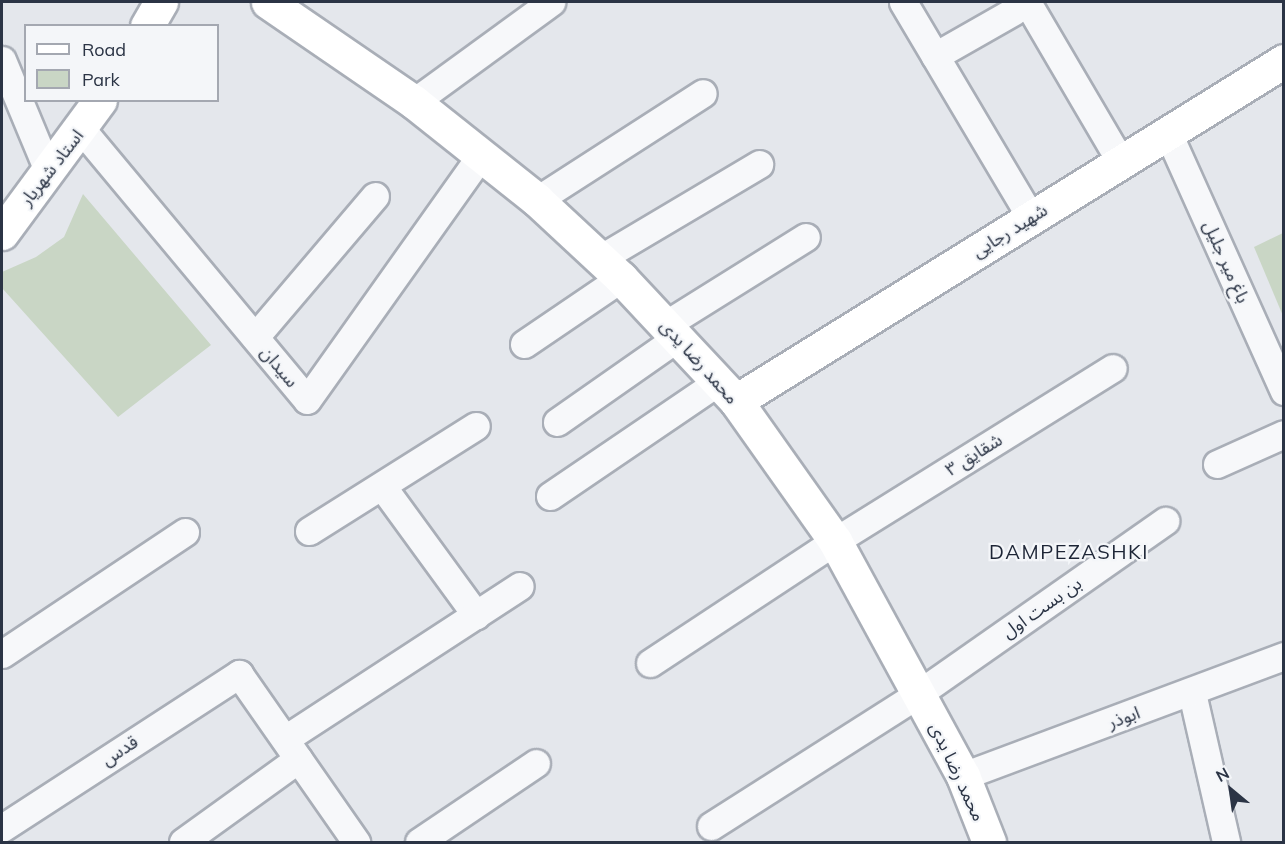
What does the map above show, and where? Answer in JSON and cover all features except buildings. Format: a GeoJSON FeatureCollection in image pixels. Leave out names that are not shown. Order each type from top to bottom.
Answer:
{"type":"FeatureCollection","features":[{"type":"Feature","properties":{"kind":"main road"},"geometry":{"type":"LineString","coordinates":[[148,24],[161,2]]}},
{"type":"Feature","properties":{"kind":"main road","name":"محمد رضا یدی"},"geometry":{"type":"LineString","coordinates":[[268,2],[414,102],[537,200],[611,268],[727,392],[835,541],[963,776],[989,843]]}},
{"type":"Feature","properties":{"kind":"main road","name":"شهید رجایی"},"geometry":{"type":"LineString","coordinates":[[727,392],[1031,218],[1284,61]]}},
{"type":"Feature","properties":{"kind":"main road","name":"استاد شهریار"},"geometry":{"type":"LineString","coordinates":[[2,233],[82,130],[99,102]]}},
{"type":"Feature","properties":{"kind":"street"},"geometry":{"type":"LineString","coordinates":[[414,102],[551,2]]}},
{"type":"Feature","properties":{"kind":"street"},"geometry":{"type":"LineString","coordinates":[[903,2],[1031,218]]}},
{"type":"Feature","properties":{"kind":"street"},"geometry":{"type":"LineString","coordinates":[[935,56],[1020,6],[1121,162]]}},
{"type":"Feature","properties":{"kind":"street"},"geometry":{"type":"LineString","coordinates":[[2,60],[49,173]]}},
{"type":"Feature","properties":{"kind":"street"},"geometry":{"type":"LineString","coordinates":[[537,200],[703,93]]}},
{"type":"Feature","properties":{"kind":"street","name":"سیدان"},"geometry":{"type":"LineString","coordinates":[[82,130],[307,400],[481,155]]}},
{"type":"Feature","properties":{"kind":"street","name":"باغ میر جلیل"},"geometry":{"type":"LineString","coordinates":[[1168,133],[1284,391]]}},
{"type":"Feature","properties":{"kind":"street"},"geometry":{"type":"LineString","coordinates":[[524,344],[611,268],[759,164]]}},
{"type":"Feature","properties":{"kind":"street"},"geometry":{"type":"LineString","coordinates":[[255,337],[375,196]]}},
{"type":"Feature","properties":{"kind":"street"},"geometry":{"type":"LineString","coordinates":[[557,422],[671,331],[806,237]]}},
{"type":"Feature","properties":{"kind":"street","name":"شقایق ۳"},"geometry":{"type":"LineString","coordinates":[[650,663],[835,541],[1113,368]]}},
{"type":"Feature","properties":{"kind":"street"},"geometry":{"type":"LineString","coordinates":[[550,496],[727,392]]}},
{"type":"Feature","properties":{"kind":"street"},"geometry":{"type":"LineString","coordinates":[[309,531],[476,426]]}},
{"type":"Feature","properties":{"kind":"street"},"geometry":{"type":"LineString","coordinates":[[1217,464],[1284,434]]}},
{"type":"Feature","properties":{"kind":"street"},"geometry":{"type":"LineString","coordinates":[[381,486],[476,615]]}},
{"type":"Feature","properties":{"kind":"street","name":"بن بست اول"},"geometry":{"type":"LineString","coordinates":[[711,826],[918,694],[1165,521]]}},
{"type":"Feature","properties":{"kind":"street"},"geometry":{"type":"LineString","coordinates":[[2,654],[185,532]]}},
{"type":"Feature","properties":{"kind":"street"},"geometry":{"type":"LineString","coordinates":[[183,843],[291,749],[476,615],[520,586]]}},
{"type":"Feature","properties":{"kind":"street","name":"ابوذر"},"geometry":{"type":"LineString","coordinates":[[963,776],[1192,693],[1284,656]]}},
{"type":"Feature","properties":{"kind":"street","name":"قدس"},"geometry":{"type":"LineString","coordinates":[[2,828],[239,674],[291,749]]}},
{"type":"Feature","properties":{"kind":"street"},"geometry":{"type":"LineString","coordinates":[[1192,693],[1226,843]]}},
{"type":"Feature","properties":{"kind":"street"},"geometry":{"type":"LineString","coordinates":[[291,749],[356,843]]}},
{"type":"Feature","properties":{"kind":"street"},"geometry":{"type":"LineString","coordinates":[[419,843],[536,763]]}},
{"type":"Feature","properties":{"kind":"green space"},"geometry":{"type":"Polygon","coordinates":[[[83,194],[211,345],[118,417],[2,288],[2,272],[36,257],[64,237],[83,194]]]}},
{"type":"Feature","properties":{"kind":"green space"},"geometry":{"type":"Polygon","coordinates":[[[1283,233],[1283,316],[1254,247],[1283,233]]]}},
{"type":"Feature","properties":{"kind":"district","name":"DAMPEZASHKI"},"geometry":{"type":"Point","coordinates":[1069,551]}}]}
